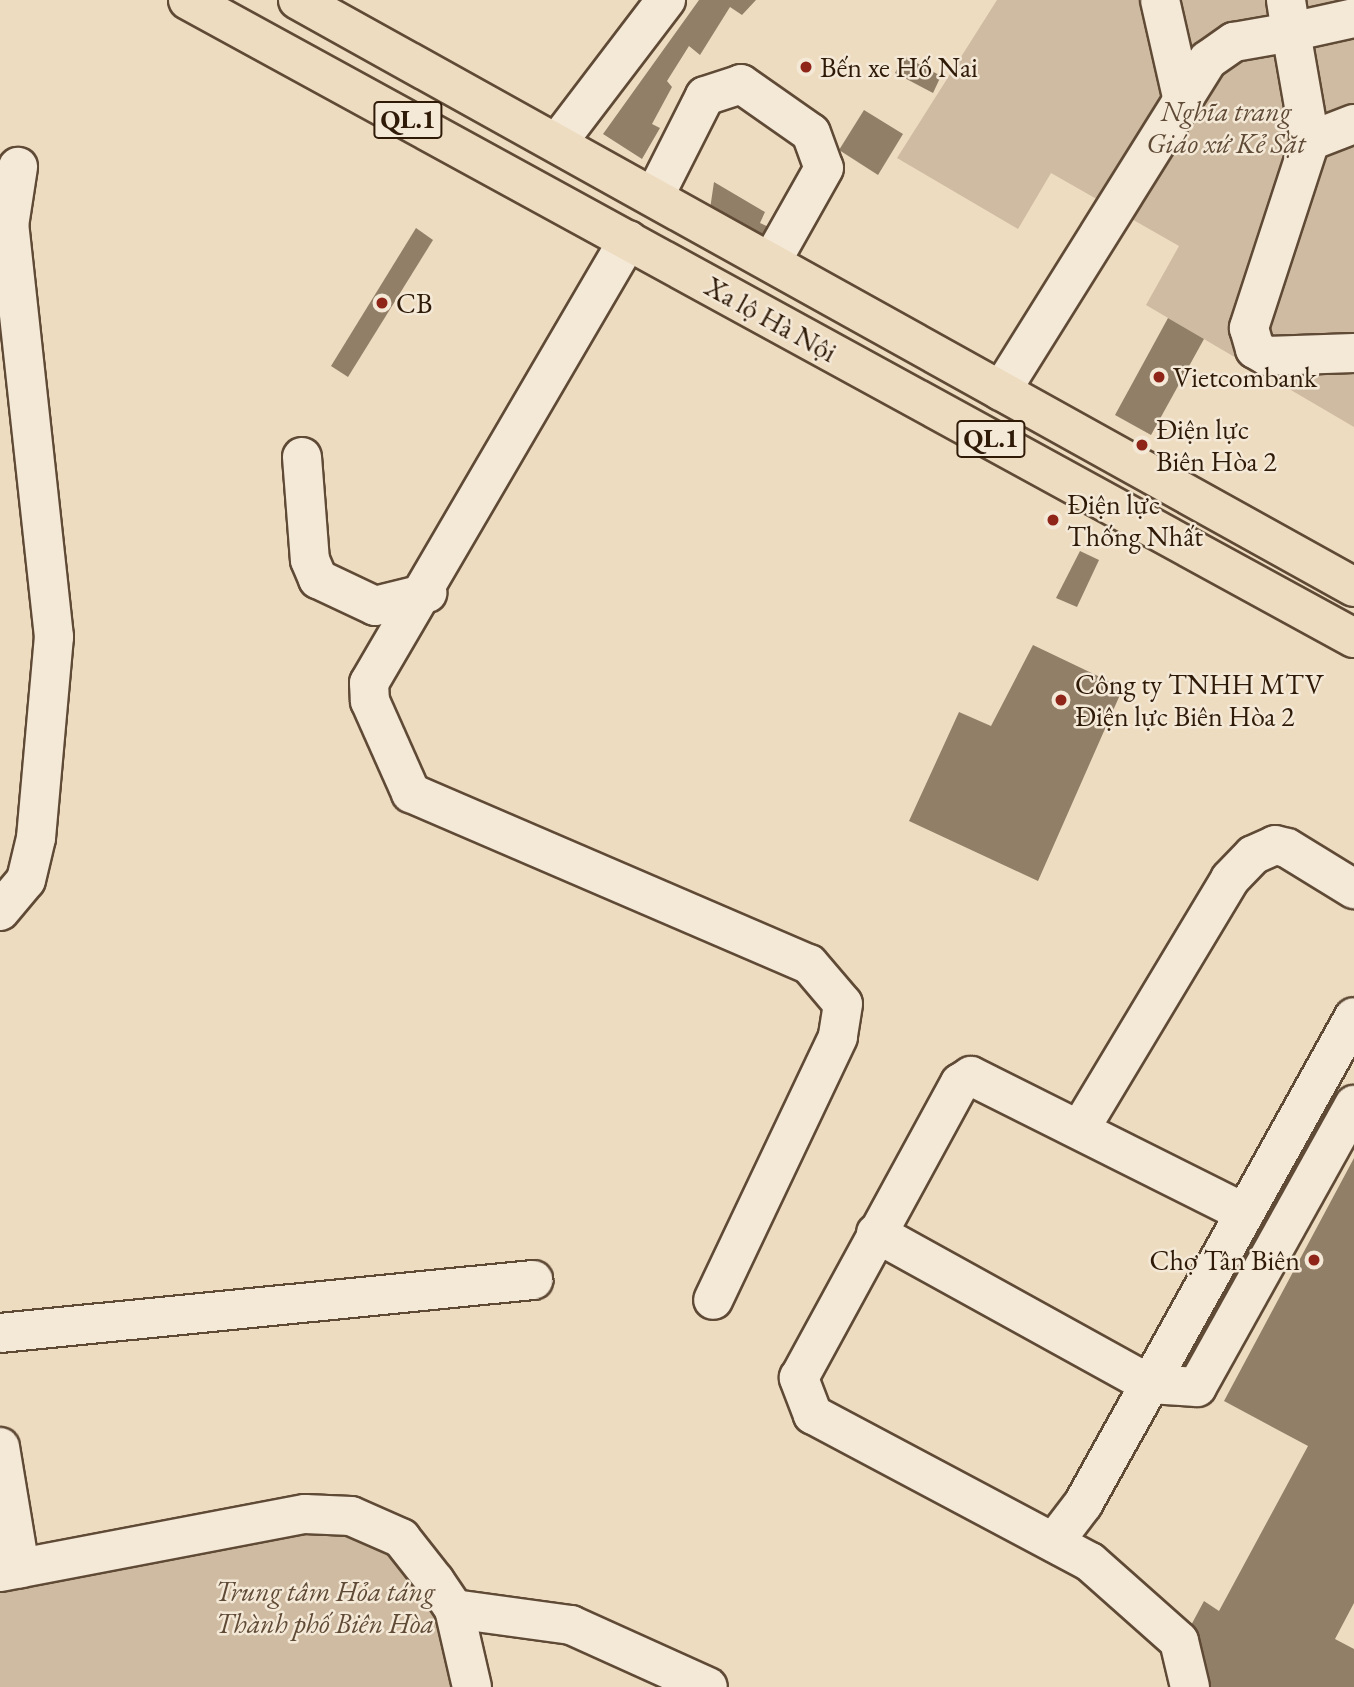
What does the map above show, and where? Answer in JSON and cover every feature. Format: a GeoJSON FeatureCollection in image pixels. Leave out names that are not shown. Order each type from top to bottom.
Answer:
{"type":"FeatureCollection","features":[{"type":"Feature","properties":{"kind":"highway","name":"Xa lộ Hà Nội"},"geometry":{"type":"LineString","coordinates":[[188,0],[1354,638]]}},
{"type":"Feature","properties":{"kind":"highway","name":"Xa lộ Hà Nội"},"geometry":{"type":"LineString","coordinates":[[298,0],[1354,587]]}},
{"type":"Feature","properties":{"kind":"highway"},"geometry":{"type":"LineString","coordinates":[[529,186],[557,143]]}},
{"type":"Feature","properties":{"kind":"highway"},"geometry":{"type":"LineString","coordinates":[[628,240],[654,197]]}},
{"type":"Feature","properties":{"kind":"street"},"geometry":{"type":"LineString","coordinates":[[557,143],[666,0]]}},
{"type":"Feature","properties":{"kind":"street"},"geometry":{"type":"LineString","coordinates":[[1160,0],[1182,97]]}},
{"type":"Feature","properties":{"kind":"street"},"geometry":{"type":"LineString","coordinates":[[1289,16],[1310,141],[1248,328],[1255,349],[1267,356],[1354,353]]}},
{"type":"Feature","properties":{"kind":"street"},"geometry":{"type":"LineString","coordinates":[[1001,391],[1182,97],[1220,48],[1289,16],[1354,18]]}},
{"type":"Feature","properties":{"kind":"street"},"geometry":{"type":"LineString","coordinates":[[654,197],[705,96],[741,84],[811,132],[824,169],[771,262]]}},
{"type":"Feature","properties":{"kind":"street"},"geometry":{"type":"LineString","coordinates":[[1310,141],[1354,124]]}},
{"type":"Feature","properties":{"kind":"street"},"geometry":{"type":"LineString","coordinates":[[0,911],[26,880],[36,838],[54,637],[9,226],[18,167]]}},
{"type":"Feature","properties":{"kind":"street"},"geometry":{"type":"LineString","coordinates":[[628,240],[427,593],[369,683],[377,724],[411,793],[809,964],[844,1004],[838,1037],[713,1300]]}},
{"type":"Feature","properties":{"kind":"street"},"geometry":{"type":"LineString","coordinates":[[302,457],[310,560],[318,579],[375,606],[427,593]]}},
{"type":"Feature","properties":{"kind":"street"},"geometry":{"type":"LineString","coordinates":[[1080,1129],[1230,879],[1253,855],[1275,845],[1287,848],[1354,888]]}},
{"type":"Feature","properties":{"kind":"street"},"geometry":{"type":"LineString","coordinates":[[1054,1542],[1083,1504],[1354,1017]]}},
{"type":"Feature","properties":{"kind":"street"},"geometry":{"type":"LineString","coordinates":[[1190,1687],[1179,1641],[1090,1562],[813,1415],[801,1394],[802,1364],[960,1083],[971,1076],[1245,1213]]}},
{"type":"Feature","properties":{"kind":"street"},"geometry":{"type":"LineString","coordinates":[[876,1233],[1150,1384],[1197,1387],[1354,1105]]}},
{"type":"Feature","properties":{"kind":"street"},"geometry":{"type":"LineString","coordinates":[[0,1333],[533,1280]]}},
{"type":"Feature","properties":{"kind":"street"},"geometry":{"type":"LineString","coordinates":[[0,1447],[10,1570],[305,1514],[351,1516],[401,1538],[454,1609],[472,1687]]}},
{"type":"Feature","properties":{"kind":"street"},"geometry":{"type":"LineString","coordinates":[[454,1609],[571,1625],[708,1687]]}},
{"type":"Feature","properties":{"kind":"green space","name":"Nghĩa trang Giáo xứ Kẻ Sặt"},"geometry":{"type":"Polygon","coordinates":[[[997,0],[1354,0],[1354,427],[1146,305],[1179,246],[1051,173],[1018,229],[897,158],[997,0]]]}},
{"type":"Feature","properties":{"kind":"green space","name":"Trung tâm Hỏa táng Thành phố Biên Hòa"},"geometry":{"type":"Polygon","coordinates":[[[307,1525],[395,1547],[443,1609],[460,1687],[0,1687],[0,1582],[307,1525]]]}},
{"type":"Feature","properties":{"kind":"building"},"geometry":{"type":"Polygon","coordinates":[[[699,0],[756,0],[742,15],[730,7],[700,55],[689,46],[667,81],[672,87],[652,124],[660,128],[642,159],[603,134],[699,0]]]}},
{"type":"Feature","properties":{"kind":"building"},"geometry":{"type":"Polygon","coordinates":[[[904,56],[941,76],[933,93],[895,73],[904,56]]]}},
{"type":"Feature","properties":{"kind":"building"},"geometry":{"type":"Polygon","coordinates":[[[864,110],[903,134],[878,175],[839,150],[864,110]]]}},
{"type":"Feature","properties":{"kind":"building"},"geometry":{"type":"Polygon","coordinates":[[[714,182],[765,212],[760,223],[776,230],[770,243],[710,209],[714,182]]]}},
{"type":"Feature","properties":{"kind":"building","name":"CB"},"geometry":{"type":"Polygon","coordinates":[[[416,228],[433,240],[348,377],[331,366],[416,228]]]}},
{"type":"Feature","properties":{"kind":"building","name":"Vietcombank"},"geometry":{"type":"Polygon","coordinates":[[[1168,318],[1204,339],[1151,435],[1115,415],[1168,318]]]}},
{"type":"Feature","properties":{"kind":"building"},"geometry":{"type":"Polygon","coordinates":[[[1080,551],[1099,560],[1077,607],[1056,598],[1080,551]]]}},
{"type":"Feature","properties":{"kind":"building","name":"Công ty TNHH MTV Điện lực Biên Hòa 2"},"geometry":{"type":"Polygon","coordinates":[[[1033,645],[1123,688],[1038,881],[909,821],[959,712],[991,726],[1033,645]]]}},
{"type":"Feature","properties":{"kind":"building","name":"Chợ Tân Biên"},"geometry":{"type":"Polygon","coordinates":[[[1354,1158],[1354,1603],[1335,1639],[1354,1649],[1354,1687],[1201,1687],[1189,1629],[1204,1601],[1219,1611],[1308,1446],[1224,1401],[1354,1158]]]}},
{"type":"Feature","properties":{"kind":"place","name":"Bến xe Hố Nai"},"geometry":{"type":"Point","coordinates":[806,67]}},
{"type":"Feature","properties":{"kind":"place","name":"CB"},"geometry":{"type":"Point","coordinates":[382,303]}},
{"type":"Feature","properties":{"kind":"place","name":"Vietcombank"},"geometry":{"type":"Point","coordinates":[1159,377]}},
{"type":"Feature","properties":{"kind":"place","name":"Điện lực Biên Hòa 2"},"geometry":{"type":"Point","coordinates":[1142,445]}},
{"type":"Feature","properties":{"kind":"place","name":"Điện lực Thống Nhất"},"geometry":{"type":"Point","coordinates":[1053,520]}},
{"type":"Feature","properties":{"kind":"place","name":"Công ty TNHH MTV Điện lực Biên Hòa 2"},"geometry":{"type":"Point","coordinates":[1061,700]}},
{"type":"Feature","properties":{"kind":"place","name":"Chợ Tân Biên"},"geometry":{"type":"Point","coordinates":[1314,1260]}}]}
